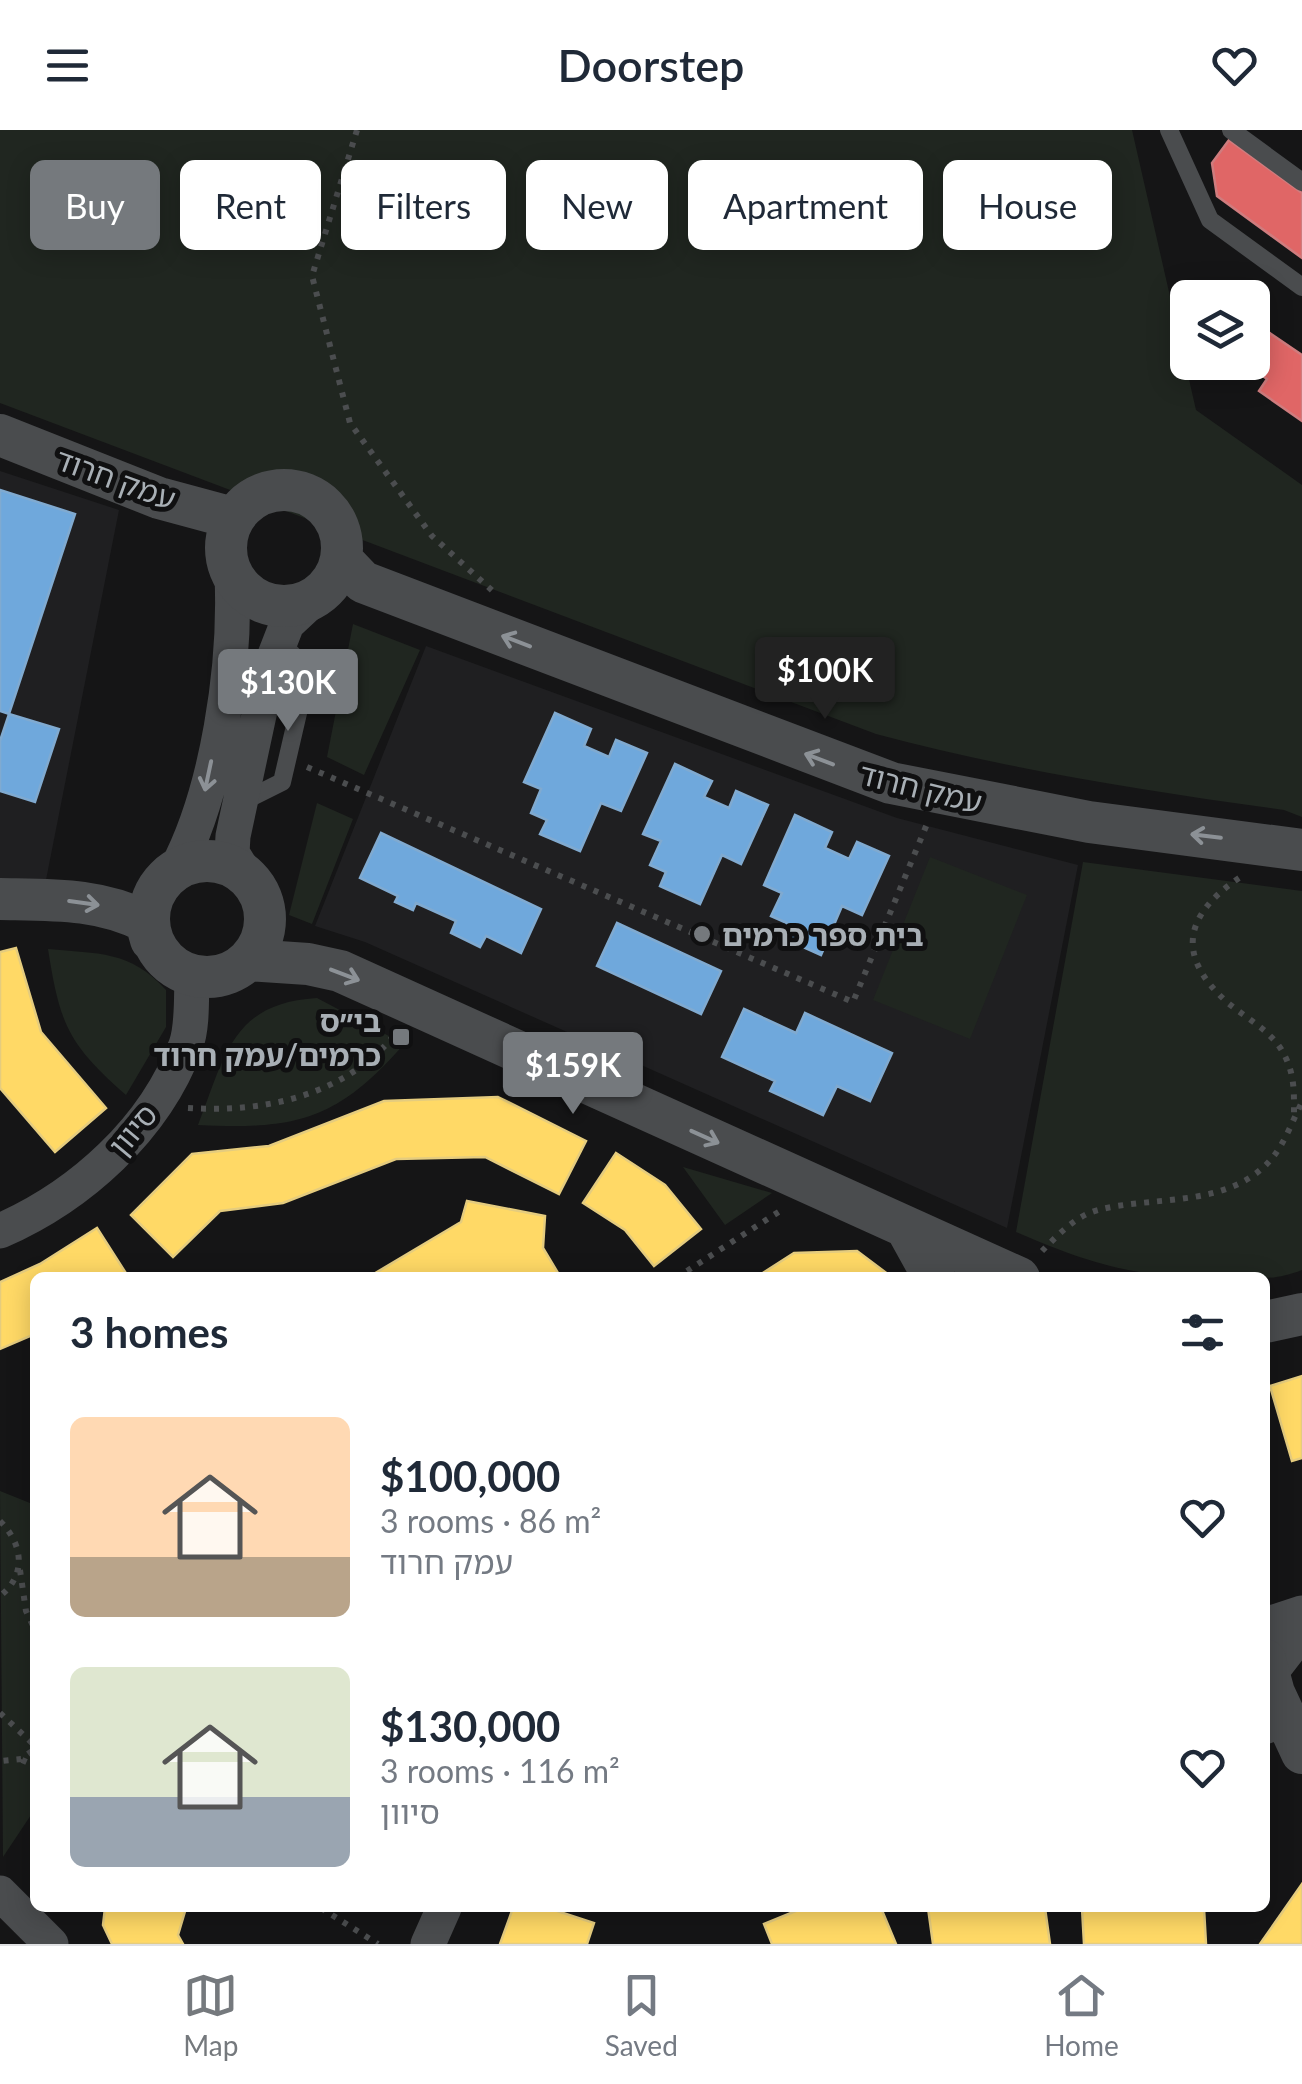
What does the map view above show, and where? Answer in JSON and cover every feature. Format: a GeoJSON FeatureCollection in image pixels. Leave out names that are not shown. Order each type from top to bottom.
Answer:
{"type":"FeatureCollection","features":[{"type":"Feature","properties":{"kind":"street","name":"עמק חרוד"},"geometry":{"type":"LineString","coordinates":[[0,434],[159,498],[234,518]]}},
{"type":"Feature","properties":{"kind":"street"},"geometry":{"type":"LineString","coordinates":[[152,940],[147,920],[151,900],[176,870],[197,826],[232,668],[232,576],[226,557],[226,537],[234,518],[250,500],[269,492],[304,493],[334,519],[342,538],[342,559],[331,583],[288,624],[279,641],[240,803],[232,853],[265,909],[265,930],[249,960]]}},
{"type":"Feature","properties":{"kind":"street","name":"עמק חרוד"},"geometry":{"type":"LineString","coordinates":[[342,559],[363,582],[839,766],[939,795],[1089,822],[1293,848]]}},
{"type":"Feature","properties":{"kind":"street"},"geometry":{"type":"LineString","coordinates":[[232,576],[245,592],[262,603],[297,605],[316,597]]}},
{"type":"Feature","properties":{"kind":"street"},"geometry":{"type":"LineString","coordinates":[[176,870],[208,860],[228,864],[245,874]]}},
{"type":"Feature","properties":{"kind":"street"},"geometry":{"type":"LineString","coordinates":[[0,899],[77,900],[124,910],[146,922],[162,957],[192,976],[212,978],[249,960],[308,964],[340,971],[1006,1272]]}},
{"type":"Feature","properties":{"kind":"street","name":"סיוון"},"geometry":{"type":"LineString","coordinates":[[0,1232],[42,1213],[80,1188],[152,1106],[188,1042],[192,976]]}},
{"type":"Feature","properties":{"kind":"street"},"geometry":{"type":"LineString","coordinates":[[907,1229],[931,1272]]}},
{"type":"Feature","properties":{"kind":"street"},"geometry":{"type":"LineString","coordinates":[[1270,1321],[1302,1314]]}},
{"type":"Feature","properties":{"kind":"street"},"geometry":{"type":"LineString","coordinates":[[1270,1623],[1302,1613]]}},
{"type":"Feature","properties":{"kind":"street"},"geometry":{"type":"LineString","coordinates":[[1270,1685],[1302,1632]]}},
{"type":"Feature","properties":{"kind":"street"},"geometry":{"type":"LineString","coordinates":[[1270,1689],[1302,1753]]}},
{"type":"Feature","properties":{"kind":"street"},"geometry":{"type":"LineString","coordinates":[[1270,1761],[1302,1773]]}},
{"type":"Feature","properties":{"kind":"street"},"geometry":{"type":"LineString","coordinates":[[20,1902],[51,1944]]}},
{"type":"Feature","properties":{"kind":"street"},"geometry":{"type":"LineString","coordinates":[[428,1944],[442,1912]]}},
{"type":"Feature","properties":{"kind":"lane"},"geometry":{"type":"LineString","coordinates":[[1169,130],[1210,220],[1302,287]]}},
{"type":"Feature","properties":{"kind":"lane"},"geometry":{"type":"LineString","coordinates":[[1231,130],[1302,182]]}},
{"type":"Feature","properties":{"kind":"lane"},"geometry":{"type":"LineString","coordinates":[[240,803],[282,782],[288,758],[308,670],[279,641]]}},
{"type":"Feature","properties":{"kind":"path"},"geometry":{"type":"LineString","coordinates":[[358,130],[312,276],[350,423],[432,536],[497,591],[483,628]]}},
{"type":"Feature","properties":{"kind":"path"},"geometry":{"type":"LineString","coordinates":[[288,758],[852,1002],[939,795]]}},
{"type":"Feature","properties":{"kind":"path"},"geometry":{"type":"LineString","coordinates":[[1293,848],[1223,889],[1200,914],[1190,943],[1202,976],[1278,1045],[1294,1074],[1294,1117]]}},
{"type":"Feature","properties":{"kind":"path"},"geometry":{"type":"LineString","coordinates":[[152,1106],[229,1110],[296,1098],[344,1081],[382,1052],[418,1007]]}},
{"type":"Feature","properties":{"kind":"path"},"geometry":{"type":"LineString","coordinates":[[1023,1272],[1066,1227],[1096,1210],[1186,1199],[1239,1186],[1272,1158],[1302,1102]]}},
{"type":"Feature","properties":{"kind":"path"},"geometry":{"type":"LineString","coordinates":[[685,1272],[816,1188]]}},
{"type":"Feature","properties":{"kind":"path"},"geometry":{"type":"LineString","coordinates":[[0,1522],[12,1534],[30,1619]]}},
{"type":"Feature","properties":{"kind":"path"},"geometry":{"type":"LineString","coordinates":[[0,1596],[15,1580],[20,1564]]}},
{"type":"Feature","properties":{"kind":"path"},"geometry":{"type":"LineString","coordinates":[[0,1713],[30,1738]]}},
{"type":"Feature","properties":{"kind":"path"},"geometry":{"type":"LineString","coordinates":[[0,1761],[20,1759],[30,1753]]}},
{"type":"Feature","properties":{"kind":"path"},"geometry":{"type":"LineString","coordinates":[[20,1759],[30,1764]]}},
{"type":"Feature","properties":{"kind":"path"},"geometry":{"type":"LineString","coordinates":[[327,1912],[378,1944]]}},
{"type":"Feature","properties":{"kind":"shaded area"},"geometry":{"type":"Polygon","coordinates":[[[0,130],[1132,130],[1170,296],[1170,380],[1189,380],[1196,410],[1302,485],[1302,817],[1284,810],[1028,769],[876,734],[0,403],[0,130]]]}},
{"type":"Feature","properties":{"kind":"shaded area"},"geometry":{"type":"Polygon","coordinates":[[[0,471],[119,510],[45,885],[0,885],[0,471]]]}},
{"type":"Feature","properties":{"kind":"shaded area"},"geometry":{"type":"Polygon","coordinates":[[[353,624],[420,650],[364,775],[327,757],[353,624]]]}},
{"type":"Feature","properties":{"kind":"shaded area","name":"בית ספר כרמים"},"geometry":{"type":"Polygon","coordinates":[[[426,646],[897,818],[1078,865],[1007,1228],[365,942],[315,926],[426,646]]]}},
{"type":"Feature","properties":{"kind":"shaded area"},"geometry":{"type":"Polygon","coordinates":[[[317,803],[353,819],[312,924],[289,915],[317,803]]]}},
{"type":"Feature","properties":{"kind":"shaded area"},"geometry":{"type":"Polygon","coordinates":[[[930,857],[1027,895],[970,1039],[873,1000],[930,857]]]}},
{"type":"Feature","properties":{"kind":"shaded area"},"geometry":{"type":"Polygon","coordinates":[[[1083,862],[1302,891],[1302,1270],[1270,1277],[1270,1272],[1139,1272],[1095,1262],[1016,1232],[1083,862]]]}},
{"type":"Feature","properties":{"kind":"shaded area"},"geometry":{"type":"Polygon","coordinates":[[[48,949],[112,956],[139,967],[166,990],[166,1027],[126,1095],[91,1061],[70,1031],[57,997],[48,949]]]}},
{"type":"Feature","properties":{"kind":"shaded area"},"geometry":{"type":"Polygon","coordinates":[[[317,998],[404,1044],[358,1089],[313,1115],[262,1125],[198,1125],[225,1056],[249,1022],[266,1010],[317,998]]]}},
{"type":"Feature","properties":{"kind":"shaded area"},"geometry":{"type":"Polygon","coordinates":[[[683,1167],[772,1193],[725,1225],[683,1167]]]}},
{"type":"Feature","properties":{"kind":"shaded area"},"geometry":{"type":"Polygon","coordinates":[[[0,1491],[30,1503],[30,1816],[3,1857],[0,1491]]]}},
{"type":"Feature","properties":{"kind":"building: Homes"},"geometry":{"type":"Polygon","coordinates":[[[16,948],[41,1032],[106,1108],[55,1152],[0,1088],[0,952],[16,948]]]}},
{"type":"Feature","properties":{"kind":"building: Homes"},"geometry":{"type":"Polygon","coordinates":[[[498,1097],[586,1141],[559,1194],[485,1157],[396,1159],[283,1203],[220,1211],[173,1257],[131,1215],[192,1154],[269,1146],[384,1101],[498,1097]]]}},
{"type":"Feature","properties":{"kind":"building: Homes"},"geometry":{"type":"Polygon","coordinates":[[[616,1153],[665,1185],[701,1229],[654,1266],[625,1230],[583,1203],[616,1153]]]}},
{"type":"Feature","properties":{"kind":"building: Homes"},"geometry":{"type":"Polygon","coordinates":[[[467,1201],[545,1216],[543,1248],[557,1272],[377,1272],[461,1222],[467,1201]]]}},
{"type":"Feature","properties":{"kind":"building: Homes"},"geometry":{"type":"Polygon","coordinates":[[[97,1228],[125,1272],[30,1272],[30,1336],[0,1349],[0,1282],[40,1264],[97,1228]]]}},
{"type":"Feature","properties":{"kind":"building: Homes"},"geometry":{"type":"Polygon","coordinates":[[[857,1251],[885,1272],[764,1272],[794,1253],[857,1251]]]}},
{"type":"Feature","properties":{"kind":"building: Homes"},"geometry":{"type":"Polygon","coordinates":[[[1302,1376],[1302,1458],[1292,1461],[1270,1386],[1302,1376]]]}},
{"type":"Feature","properties":{"kind":"building: Homes"},"geometry":{"type":"Polygon","coordinates":[[[1302,1884],[1302,1944],[1260,1944],[1302,1884]]]}},
{"type":"Feature","properties":{"kind":"building: Homes"},"geometry":{"type":"Polygon","coordinates":[[[105,1912],[185,1912],[178,1935],[183,1944],[112,1944],[103,1925],[105,1912]]]}},
{"type":"Feature","properties":{"kind":"building: Homes"},"geometry":{"type":"Polygon","coordinates":[[[512,1912],[560,1912],[594,1923],[587,1944],[500,1944],[512,1912]]]}},
{"type":"Feature","properties":{"kind":"building: Homes"},"geometry":{"type":"Polygon","coordinates":[[[793,1912],[883,1912],[896,1944],[772,1944],[764,1924],[793,1912]]]}},
{"type":"Feature","properties":{"kind":"building: Homes"},"geometry":{"type":"Polygon","coordinates":[[[929,1912],[1046,1912],[1050,1944],[933,1944],[929,1912]]]}},
{"type":"Feature","properties":{"kind":"building: Homes"},"geometry":{"type":"Polygon","coordinates":[[[1082,1912],[1204,1912],[1206,1944],[1084,1944],[1082,1912]]]}},
{"type":"Feature","properties":{"kind":"building: Shops"},"geometry":{"type":"Polygon","coordinates":[[[1229,140],[1302,193],[1302,258],[1217,196],[1212,163],[1229,140]]]}},
{"type":"Feature","properties":{"kind":"building: Shops"},"geometry":{"type":"Polygon","coordinates":[[[1270,333],[1302,355],[1302,421],[1259,391],[1270,380],[1270,333]]]}},
{"type":"Feature","properties":{"kind":"building: Schools"},"geometry":{"type":"Polygon","coordinates":[[[0,490],[75,514],[9,714],[0,711],[0,490]]]}},
{"type":"Feature","properties":{"kind":"building: Schools"},"geometry":{"type":"Polygon","coordinates":[[[555,713],[591,729],[584,746],[609,757],[616,740],[647,753],[621,811],[601,803],[580,851],[540,834],[547,820],[531,813],[541,789],[524,782],[555,713]]]}},
{"type":"Feature","properties":{"kind":"building: Schools"},"geometry":{"type":"Polygon","coordinates":[[[9,714],[59,729],[35,802],[0,791],[0,741],[9,714]]]}},
{"type":"Feature","properties":{"kind":"building: Schools"},"geometry":{"type":"Polygon","coordinates":[[[675,764],[712,781],[704,797],[729,808],[736,791],[768,805],[741,864],[722,855],[700,904],[660,886],[666,872],[650,865],[661,841],[643,834],[675,764]]]}},
{"type":"Feature","properties":{"kind":"building: Schools"},"geometry":{"type":"Polygon","coordinates":[[[795,815],[832,832],[825,848],[849,859],[857,842],[889,856],[862,915],[842,906],[821,955],[781,937],[787,923],[771,916],[782,893],[764,885],[795,815]]]}},
{"type":"Feature","properties":{"kind":"building: Schools"},"geometry":{"type":"Polygon","coordinates":[[[381,833],[541,909],[521,953],[486,936],[480,947],[451,933],[456,921],[416,903],[413,910],[395,902],[398,896],[360,878],[381,833]]]}},
{"type":"Feature","properties":{"kind":"building: Schools"},"geometry":{"type":"Polygon","coordinates":[[[617,923],[721,971],[701,1014],[597,966],[617,923]]]}},
{"type":"Feature","properties":{"kind":"building: Schools"},"geometry":{"type":"Polygon","coordinates":[[[744,1009],[796,1033],[805,1013],[892,1053],[870,1101],[837,1086],[823,1115],[770,1091],[775,1081],[722,1057],[744,1009]]]}},
{"type":"Feature","properties":{"kind":"place","name":"בית ספר כרמים"},"geometry":{"type":"Point","coordinates":[702,934]}},
{"type":"Feature","properties":{"kind":"place","name":"בי״ס כרמים/עמק חרוד"},"geometry":{"type":"Point","coordinates":[401,1037]}}]}
